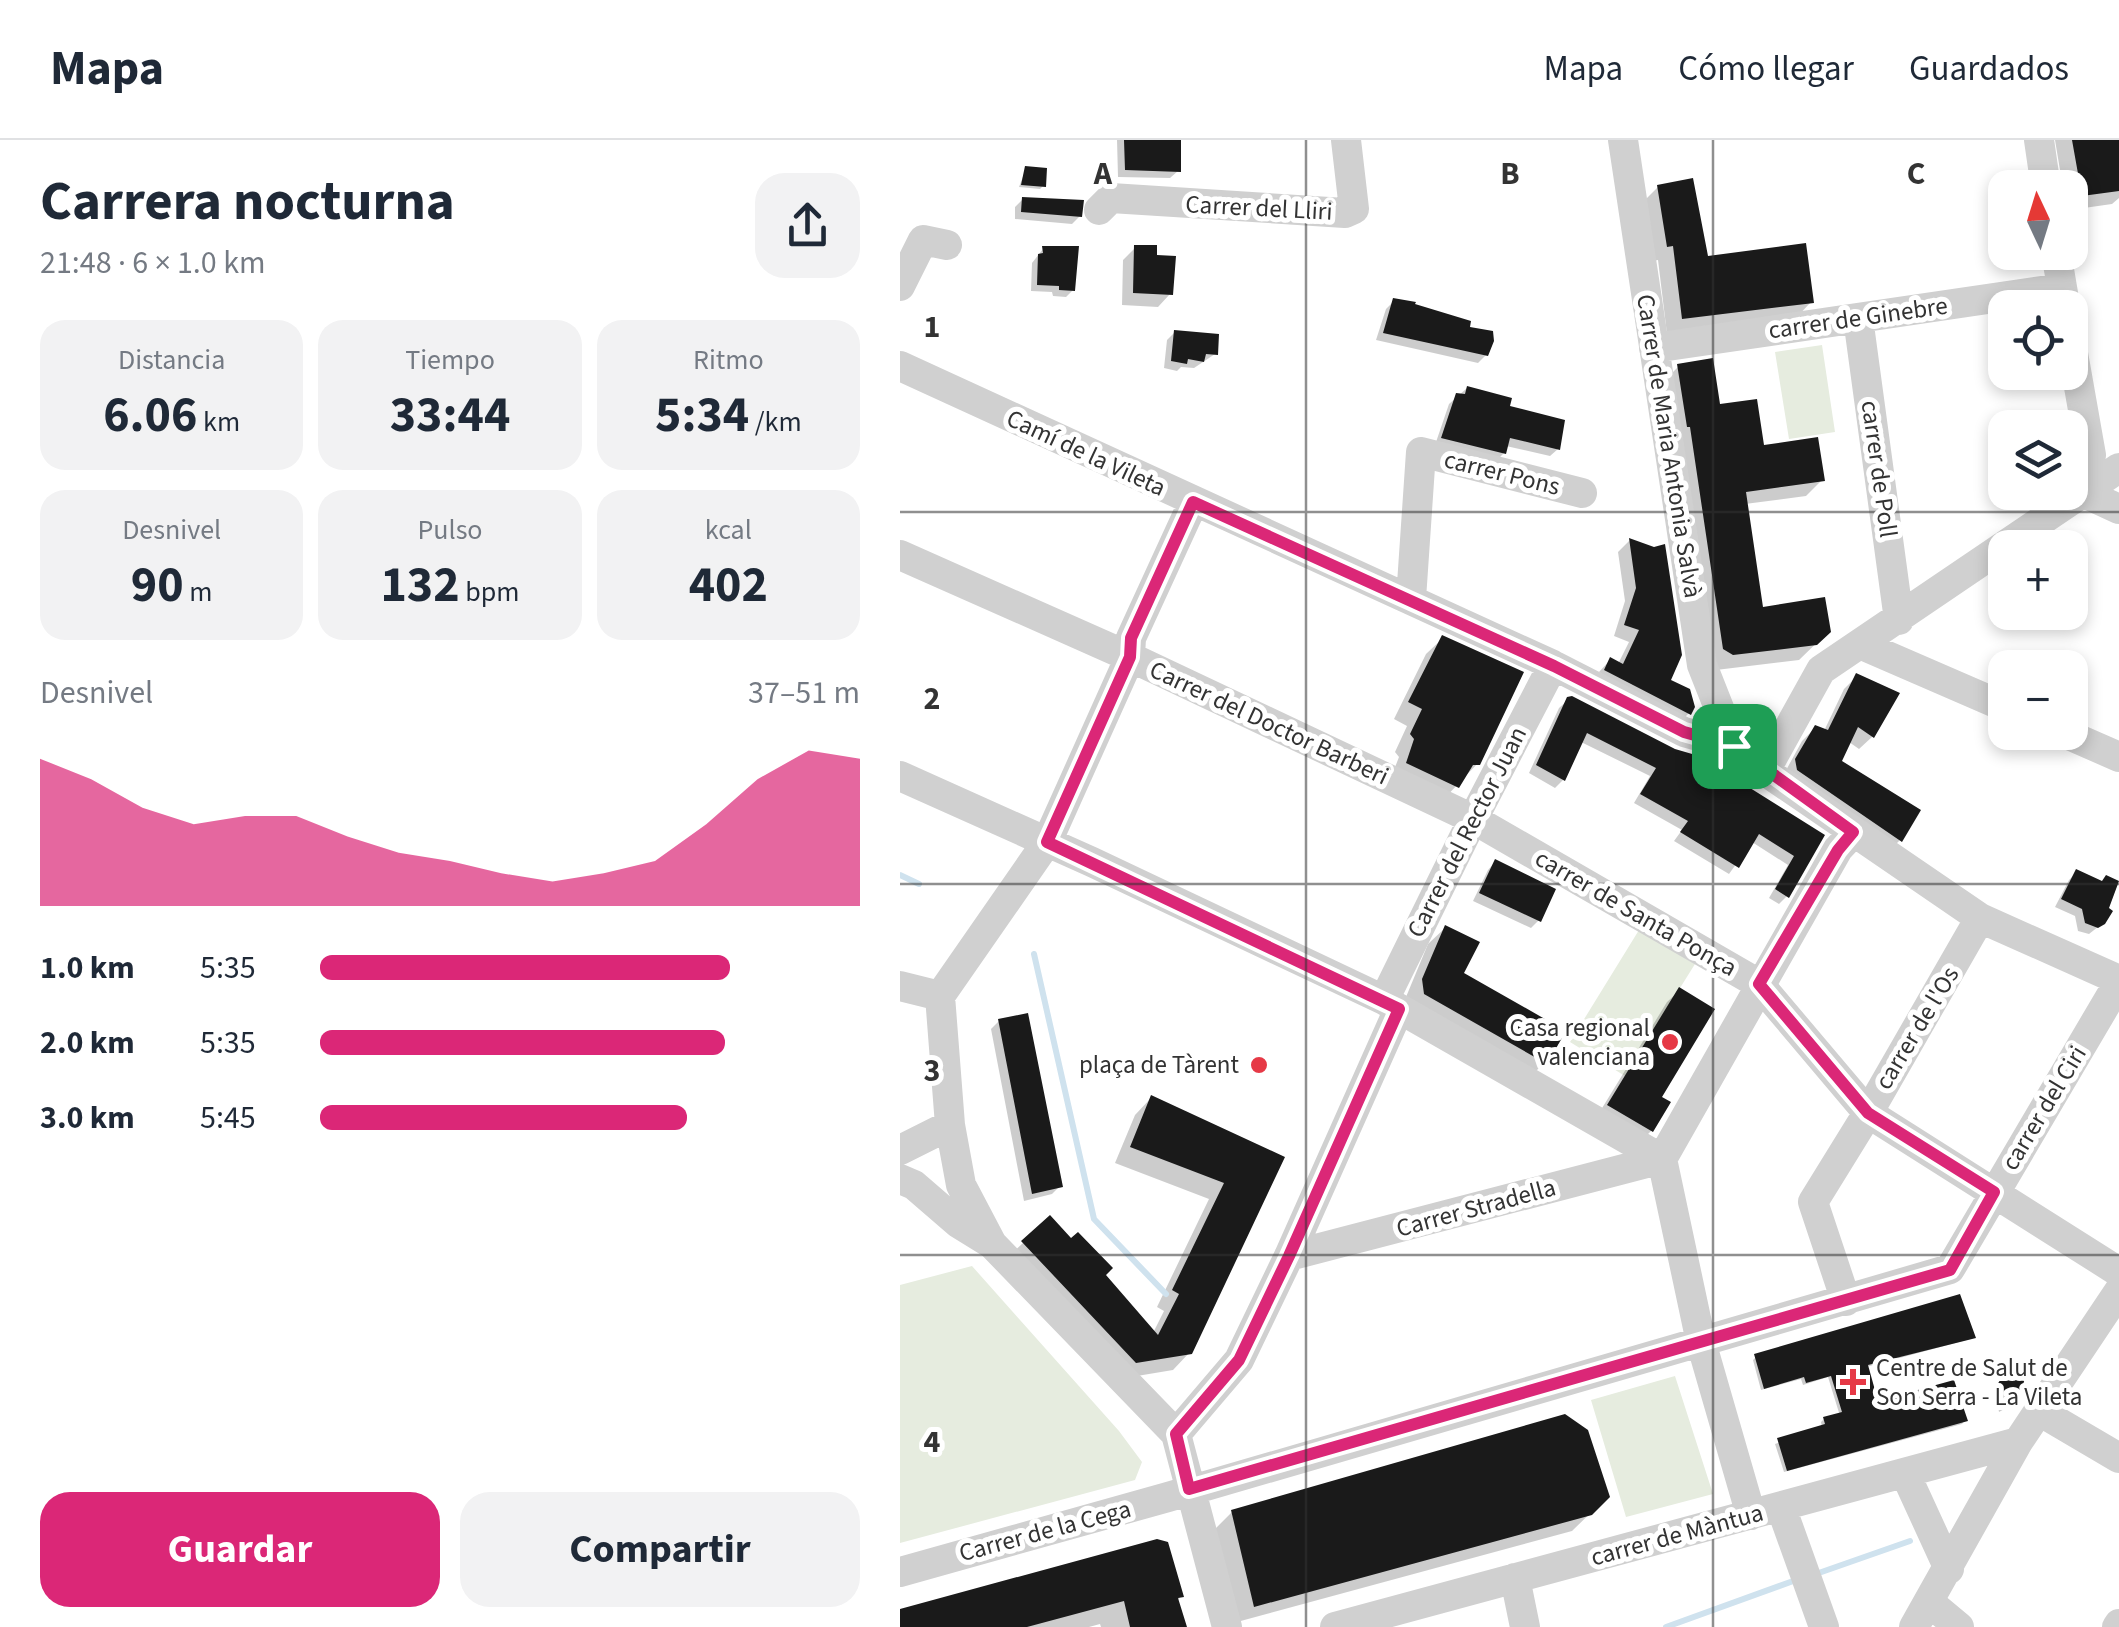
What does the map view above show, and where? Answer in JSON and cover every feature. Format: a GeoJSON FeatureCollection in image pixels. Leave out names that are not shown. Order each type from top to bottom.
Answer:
{"type":"FeatureCollection","features":[{"type":"Feature","properties":{"kind":"street","name":"Carrer del Lliri"},"geometry":{"type":"LineString","coordinates":[[1100,210],[1111,198],[1344,213],[1354,209],[1346,140]]}},
{"type":"Feature","properties":{"kind":"street","name":"Carrer de Maria Antonia Salvà"},"geometry":{"type":"LineString","coordinates":[[1622,140],[1702,664],[1734,746]]}},
{"type":"Feature","properties":{"kind":"street"},"geometry":{"type":"LineString","coordinates":[[2039,140],[2043,170]]}},
{"type":"Feature","properties":{"kind":"street"},"geometry":{"type":"LineString","coordinates":[[900,286],[923,240],[946,245]]}},
{"type":"Feature","properties":{"kind":"street","name":"carrer de Ginebre"},"geometry":{"type":"LineString","coordinates":[[1654,348],[1858,318],[1988,305]]}},
{"type":"Feature","properties":{"kind":"street","name":"carrer de Poll"},"geometry":{"type":"LineString","coordinates":[[1858,318],[1899,620]]}},
{"type":"Feature","properties":{"kind":"street","name":"Camí de la Vileta"},"geometry":{"type":"LineString","coordinates":[[900,366],[1554,666],[1684,732],[1734,746],[1980,918],[2119,981]]}},
{"type":"Feature","properties":{"kind":"street"},"geometry":{"type":"LineString","coordinates":[[2088,438],[2088,471]]}},
{"type":"Feature","properties":{"kind":"street","name":"carrer Pons"},"geometry":{"type":"LineString","coordinates":[[1411,600],[1421,452],[1582,493]]}},
{"type":"Feature","properties":{"kind":"street"},"geometry":{"type":"LineString","coordinates":[[2088,490],[2119,468]]}},
{"type":"Feature","properties":{"kind":"street"},"geometry":{"type":"LineString","coordinates":[[2088,495],[2119,509]]}},
{"type":"Feature","properties":{"kind":"street"},"geometry":{"type":"LineString","coordinates":[[992,1244],[961,1185],[950,1124],[940,996],[1047,842],[1130,657],[1131,638],[1193,502]]}},
{"type":"Feature","properties":{"kind":"street"},"geometry":{"type":"LineString","coordinates":[[1765,771],[1821,670],[2059,510]]}},
{"type":"Feature","properties":{"kind":"street","name":"Carrer del Doctor Barberi"},"geometry":{"type":"LineString","coordinates":[[900,556],[1130,657],[1473,819]]}},
{"type":"Feature","properties":{"kind":"street"},"geometry":{"type":"LineString","coordinates":[[1862,645],[1988,701]]}},
{"type":"Feature","properties":{"kind":"street","name":"Carrer del Rector Juan"},"geometry":{"type":"LineString","coordinates":[[1176,1434],[1239,1360],[1289,1256],[1473,819],[1554,666]]}},
{"type":"Feature","properties":{"kind":"street"},"geometry":{"type":"LineString","coordinates":[[2088,743],[2119,757]]}},
{"type":"Feature","properties":{"kind":"street"},"geometry":{"type":"LineString","coordinates":[[900,776],[1392,1005],[1662,1159]]}},
{"type":"Feature","properties":{"kind":"street","name":"carrer de Santa Ponça"},"geometry":{"type":"LineString","coordinates":[[1473,819],[1759,984],[1868,1113],[2119,1272]]}},
{"type":"Feature","properties":{"kind":"street"},"geometry":{"type":"LineString","coordinates":[[1824,1627],[1806,1577],[1766,1511],[1701,1342],[1662,1159],[1759,984],[1838,850],[1853,832]]}},
{"type":"Feature","properties":{"kind":"street","name":"carrer de l'Os"},"geometry":{"type":"LineString","coordinates":[[1846,1301],[1813,1202],[1980,918]]}},
{"type":"Feature","properties":{"kind":"street","name":"carrer del Ciri"},"geometry":{"type":"LineString","coordinates":[[1701,1342],[1950,1270],[2119,981]]}},
{"type":"Feature","properties":{"kind":"street"},"geometry":{"type":"LineString","coordinates":[[900,986],[940,996]]}},
{"type":"Feature","properties":{"kind":"street"},"geometry":{"type":"LineString","coordinates":[[900,1150],[950,1124]]}},
{"type":"Feature","properties":{"kind":"street","name":"Carrer Stradella"},"geometry":{"type":"LineString","coordinates":[[1289,1256],[1662,1159]]}},
{"type":"Feature","properties":{"kind":"street"},"geometry":{"type":"LineString","coordinates":[[900,1179],[914,1185],[958,1223],[992,1244],[1176,1434],[1227,1627]]}},
{"type":"Feature","properties":{"kind":"street"},"geometry":{"type":"LineString","coordinates":[[1959,1627],[1921,1615],[2018,1442],[2119,1290]]}},
{"type":"Feature","properties":{"kind":"street","name":"Carrer de la Cega"},"geometry":{"type":"LineString","coordinates":[[900,1572],[1701,1342]]}},
{"type":"Feature","properties":{"kind":"street"},"geometry":{"type":"LineString","coordinates":[[2040,1411],[2119,1458]]}},
{"type":"Feature","properties":{"kind":"street","name":"carrer de Màntua"},"geometry":{"type":"LineString","coordinates":[[1335,1627],[2018,1442]]}},
{"type":"Feature","properties":{"kind":"street"},"geometry":{"type":"LineString","coordinates":[[1905,1473],[1949,1568]]}},
{"type":"Feature","properties":{"kind":"street"},"geometry":{"type":"LineString","coordinates":[[1515,1578],[1525,1627]]}},
{"type":"Feature","properties":{"kind":"shaded area"},"geometry":{"type":"Polygon","coordinates":[[[1822,345],[1835,432],[1789,439],[1775,352],[1822,345]]]}},
{"type":"Feature","properties":{"kind":"shaded area"},"geometry":{"type":"Polygon","coordinates":[[[1639,930],[1695,964],[1625,1076],[1570,1042],[1639,930]]]}},
{"type":"Feature","properties":{"kind":"shaded area"},"geometry":{"type":"Polygon","coordinates":[[[972,1266],[1142,1462],[1135,1480],[900,1543],[900,1285],[972,1266]]]}},
{"type":"Feature","properties":{"kind":"shaded area"},"geometry":{"type":"Polygon","coordinates":[[[1675,1376],[1713,1494],[1626,1517],[1591,1400],[1675,1376]]]}},
{"type":"Feature","properties":{"kind":"building"},"geometry":{"type":"Polygon","coordinates":[[[1124,140],[1181,140],[1181,172],[1125,170],[1124,140]]]}},
{"type":"Feature","properties":{"kind":"building"},"geometry":{"type":"Polygon","coordinates":[[[2072,140],[2119,140],[2119,191],[2088,195],[2088,170],[2077,170],[2072,140]]]}},
{"type":"Feature","properties":{"kind":"building"},"geometry":{"type":"Polygon","coordinates":[[[1025,166],[1047,168],[1046,187],[1021,185],[1025,166]]]}},
{"type":"Feature","properties":{"kind":"building"},"geometry":{"type":"Polygon","coordinates":[[[1693,178],[1708,256],[1806,243],[1814,303],[1682,319],[1673,246],[1667,247],[1657,185],[1693,178]]]}},
{"type":"Feature","properties":{"kind":"building"},"geometry":{"type":"Polygon","coordinates":[[[1022,197],[1084,200],[1082,217],[1021,212],[1022,197]]]}},
{"type":"Feature","properties":{"kind":"building"},"geometry":{"type":"Polygon","coordinates":[[[1134,245],[1157,245],[1157,255],[1176,256],[1173,295],[1133,293],[1134,245]]]}},
{"type":"Feature","properties":{"kind":"building"},"geometry":{"type":"Polygon","coordinates":[[[1042,246],[1079,246],[1075,291],[1037,285],[1042,246]]]}},
{"type":"Feature","properties":{"kind":"building"},"geometry":{"type":"Polygon","coordinates":[[[1393,298],[1471,321],[1470,327],[1493,331],[1488,356],[1383,333],[1393,298]]]}},
{"type":"Feature","properties":{"kind":"building"},"geometry":{"type":"Polygon","coordinates":[[[1174,330],[1219,334],[1218,355],[1206,354],[1204,362],[1171,361],[1174,330]]]}},
{"type":"Feature","properties":{"kind":"building"},"geometry":{"type":"Polygon","coordinates":[[[1713,358],[1720,404],[1757,399],[1764,445],[1818,437],[1825,481],[1746,492],[1763,607],[1825,597],[1831,632],[1817,645],[1733,655],[1723,649],[1677,364],[1713,358]]]}},
{"type":"Feature","properties":{"kind":"building"},"geometry":{"type":"Polygon","coordinates":[[[1467,386],[1512,398],[1510,406],[1565,420],[1560,450],[1510,438],[1506,454],[1441,438],[1456,393],[1465,394],[1467,386]]]}},
{"type":"Feature","properties":{"kind":"building"},"geometry":{"type":"Polygon","coordinates":[[[1629,538],[1654,547],[1665,544],[1682,655],[1671,680],[1690,689],[1695,707],[1691,715],[1604,670],[1610,657],[1623,664],[1639,630],[1624,625],[1636,588],[1629,538]]]}},
{"type":"Feature","properties":{"kind":"building"},"geometry":{"type":"Polygon","coordinates":[[[1442,635],[1524,672],[1480,765],[1473,765],[1459,788],[1406,763],[1414,739],[1410,734],[1422,709],[1408,702],[1442,635]]]}},
{"type":"Feature","properties":{"kind":"building"},"geometry":{"type":"Polygon","coordinates":[[[1856,673],[1900,693],[1874,738],[1858,727],[1842,761],[1921,810],[1902,842],[1797,770],[1795,759],[1815,725],[1828,730],[1856,673]]]}},
{"type":"Feature","properties":{"kind":"building"},"geometry":{"type":"Polygon","coordinates":[[[1572,696],[1675,749],[1699,756],[1825,835],[1789,898],[1775,889],[1794,856],[1759,834],[1739,868],[1680,832],[1688,821],[1640,794],[1656,768],[1587,733],[1565,781],[1536,765],[1567,697],[1572,696]]]}},
{"type":"Feature","properties":{"kind":"building"},"geometry":{"type":"Polygon","coordinates":[[[1495,859],[1556,889],[1541,922],[1479,893],[1495,859]]]}},
{"type":"Feature","properties":{"kind":"building"},"geometry":{"type":"Polygon","coordinates":[[[2076,869],[2102,881],[2106,875],[2119,881],[2109,908],[2113,911],[2098,928],[2085,923],[2082,909],[2061,899],[2076,869]]]}},
{"type":"Feature","properties":{"kind":"building"},"geometry":{"type":"Polygon","coordinates":[[[1445,925],[1480,942],[1464,973],[1566,1031],[1547,1064],[1424,994],[1422,979],[1445,925]]]}},
{"type":"Feature","properties":{"kind":"building","name":"Casa regional valenciana"},"geometry":{"type":"Polygon","coordinates":[[[1679,987],[1715,1009],[1662,1097],[1671,1102],[1653,1132],[1607,1105],[1679,987]]]}},
{"type":"Feature","properties":{"kind":"building"},"geometry":{"type":"Polygon","coordinates":[[[1028,1013],[1063,1187],[1032,1194],[998,1019],[1028,1013]]]}},
{"type":"Feature","properties":{"kind":"building"},"geometry":{"type":"Polygon","coordinates":[[[1151,1095],[1285,1157],[1192,1354],[1136,1363],[1021,1241],[1050,1215],[1071,1238],[1078,1232],[1113,1268],[1106,1275],[1158,1335],[1179,1294],[1172,1290],[1224,1183],[1130,1147],[1151,1095]]]}},
{"type":"Feature","properties":{"kind":"building","name":"Centre de Salut de Son Serra - La Vileta"},"geometry":{"type":"Polygon","coordinates":[[[1960,1294],[1976,1338],[1868,1365],[1878,1401],[1954,1380],[1968,1421],[1787,1471],[1777,1438],[1825,1424],[1823,1417],[1842,1412],[1831,1376],[1806,1383],[1804,1377],[1764,1389],[1754,1354],[1960,1294]]]}},
{"type":"Feature","properties":{"kind":"building"},"geometry":{"type":"Polygon","coordinates":[[[2009,1366],[2026,1375],[2017,1404],[2002,1410],[1997,1385],[2009,1366]]]}},
{"type":"Feature","properties":{"kind":"building"},"geometry":{"type":"Polygon","coordinates":[[[1565,1414],[1588,1430],[1610,1497],[1592,1515],[1254,1607],[1231,1510],[1565,1414]]]}},
{"type":"Feature","properties":{"kind":"building"},"geometry":{"type":"Polygon","coordinates":[[[1157,1539],[1168,1542],[1184,1597],[1178,1598],[1187,1627],[1130,1627],[1124,1601],[1027,1627],[900,1627],[900,1609],[1157,1539]]]}},
{"type":"Feature","properties":{"kind":"waterway"},"geometry":{"type":"LineString","coordinates":[[900,875],[919,884]]}},
{"type":"Feature","properties":{"kind":"waterway"},"geometry":{"type":"LineString","coordinates":[[1034,954],[1094,1219],[1166,1294]]}},
{"type":"Feature","properties":{"kind":"waterway"},"geometry":{"type":"LineString","coordinates":[[1813,1575],[1910,1541]]}},
{"type":"Feature","properties":{"kind":"waterway"},"geometry":{"type":"LineString","coordinates":[[1666,1627],[1796,1580]]}},
{"type":"Feature","properties":{"kind":"place","name":"Casa regional valenciana"},"geometry":{"type":"Point","coordinates":[1670,1042]}},
{"type":"Feature","properties":{"kind":"place","name":"plaça de Tàrent"},"geometry":{"type":"Point","coordinates":[1259,1065]}},
{"type":"Feature","properties":{"kind":"place","name":"Centre de Salut de Son Serra - La Vileta"},"geometry":{"type":"Point","coordinates":[1853,1382]}},
{"type":"Feature","properties":{"kind":"route"},"geometry":{"type":"LineString","coordinates":[[1193,502],[1554,666],[1684,732],[1734,746],[1853,832],[1838,850],[1759,984],[1868,1113],[1994,1192],[1950,1270],[1189,1489],[1176,1434],[1239,1360],[1399,1009],[1047,842],[1130,657],[1131,638],[1193,502]]}}]}
